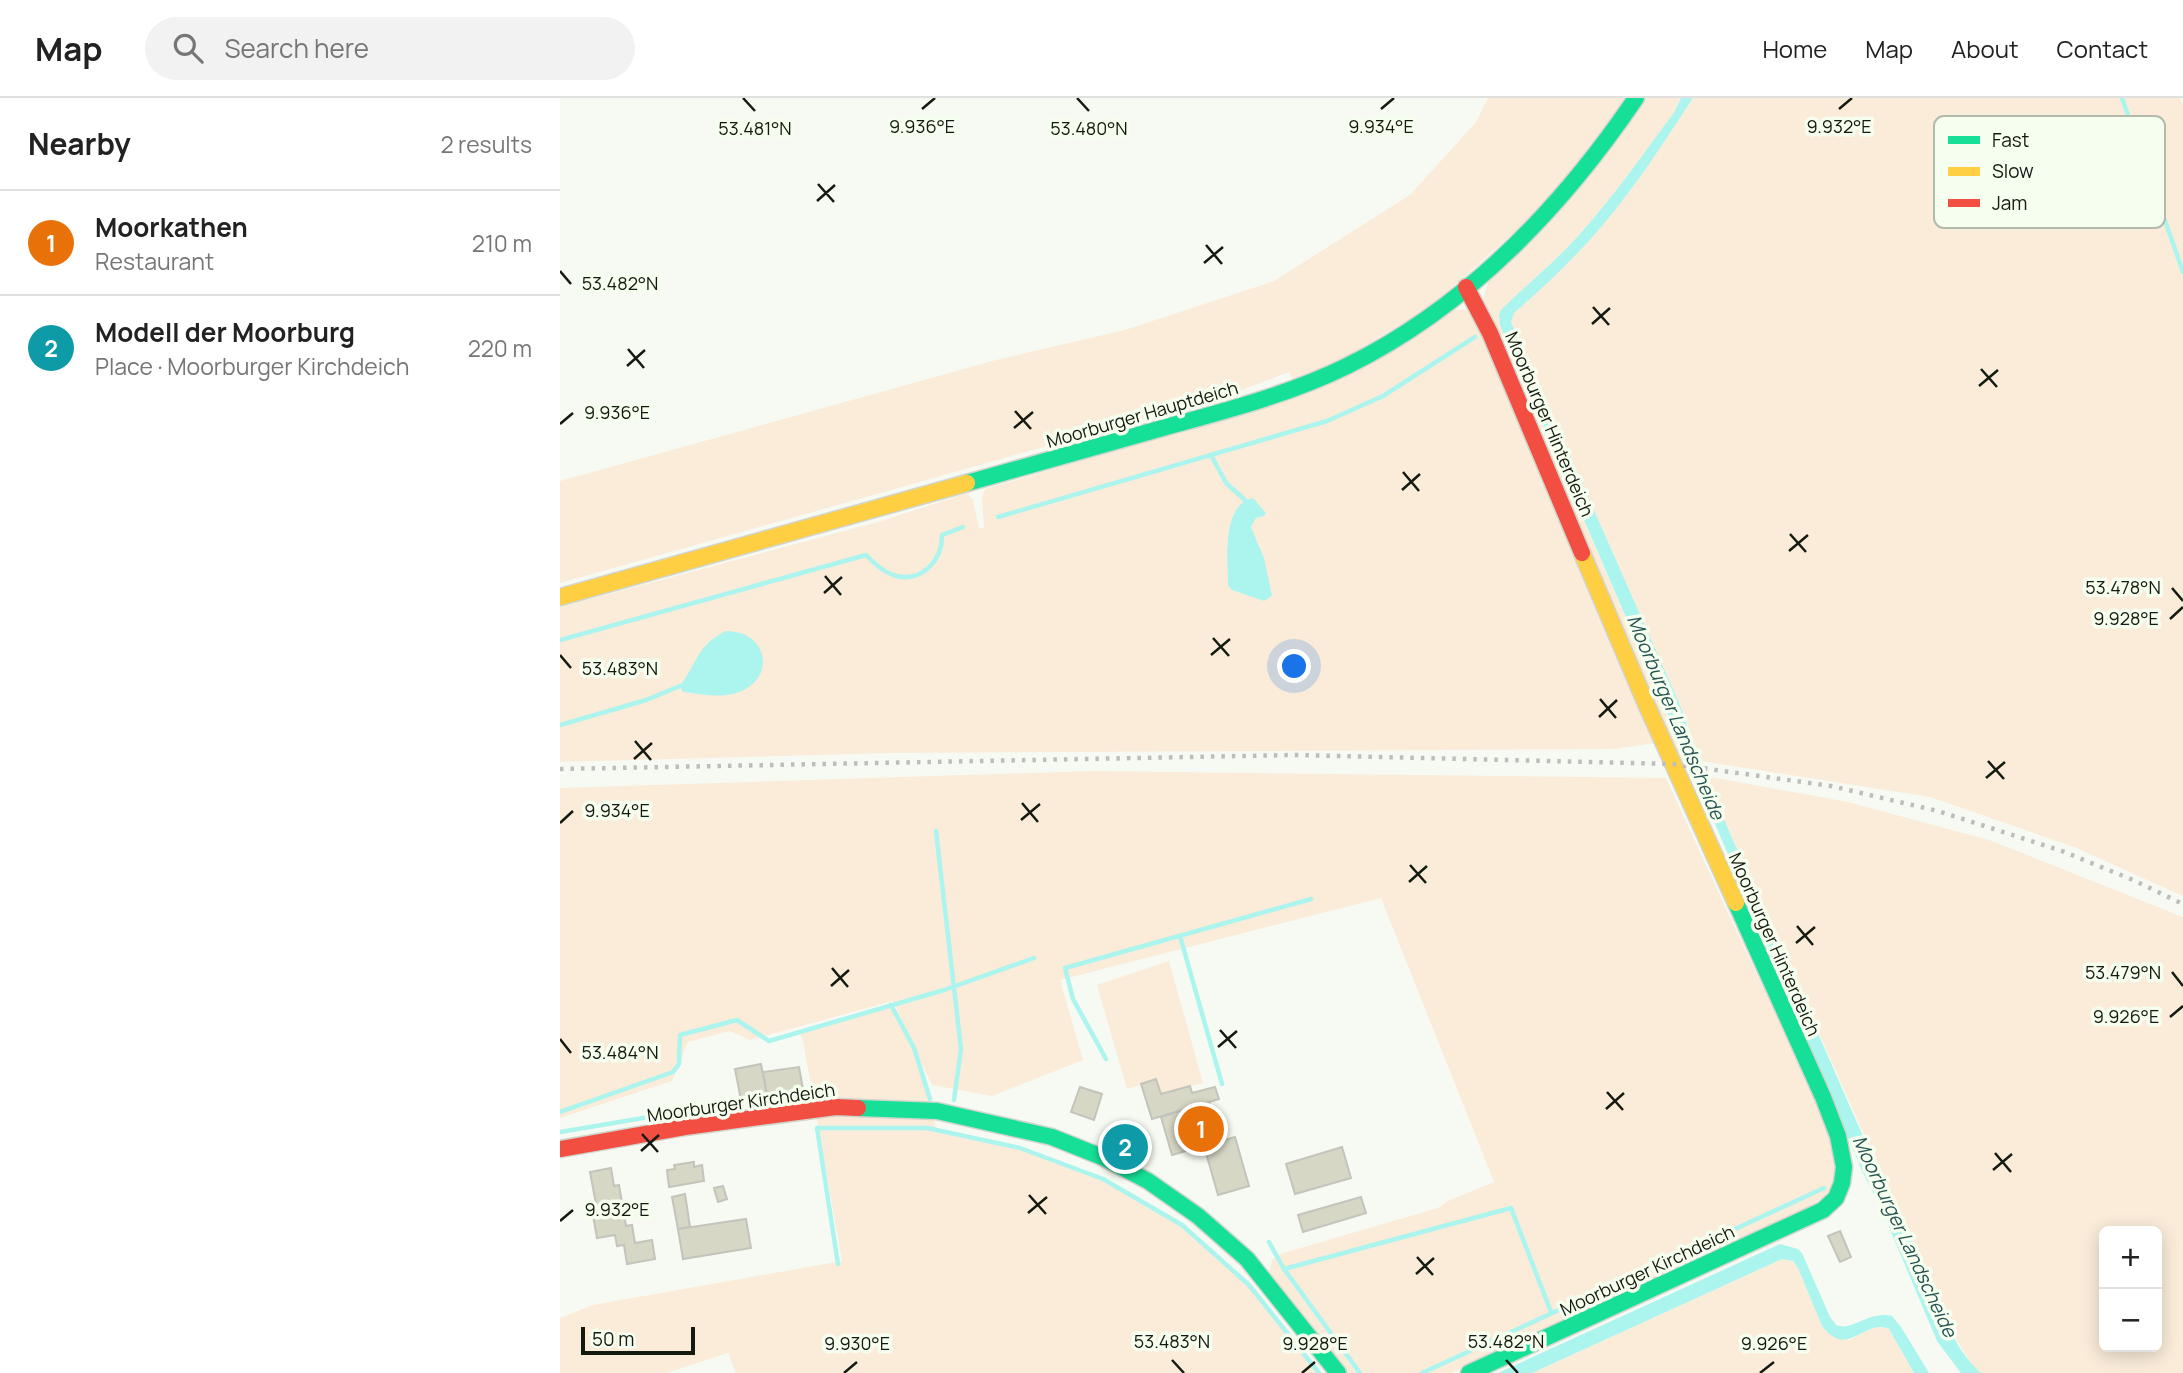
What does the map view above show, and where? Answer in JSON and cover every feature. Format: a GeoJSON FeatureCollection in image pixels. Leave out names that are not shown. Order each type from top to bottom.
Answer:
{"type":"FeatureCollection","features":[{"type":"Feature","properties":{"kind":"street","name":"Moorburger Hauptdeich"},"geometry":{"type":"LineString","coordinates":[[560,597],[1271,397],[1334,372],[1382,347],[1466,287],[1543,217],[1582,171],[1636,98]]}},
{"type":"Feature","properties":{"kind":"street","name":"Moorburger Hinterdeich"},"geometry":{"type":"LineString","coordinates":[[1466,287],[1490,333],[1673,764],[1755,943],[1836,1131],[1844,1170],[1843,1187],[1838,1197]]}},
{"type":"Feature","properties":{"kind":"street","name":"Moorburger Kirchdeich"},"geometry":{"type":"LineString","coordinates":[[560,1149],[685,1127],[836,1107],[937,1111],[1052,1137],[1102,1157],[1148,1181],[1198,1216],[1247,1259],[1338,1373]]}},
{"type":"Feature","properties":{"kind":"street","name":"Moorburger Kirchdeich"},"geometry":{"type":"LineString","coordinates":[[1469,1373],[1816,1213],[1838,1197]]}},
{"type":"Feature","properties":{"kind":"shaded area"},"geometry":{"type":"Polygon","coordinates":[[[1488,98],[1626,98],[1542,208],[1427,309],[1342,359],[1293,380],[1289,372],[1229,395],[560,583],[560,481],[996,360],[1125,330],[1274,281],[1410,195],[1476,122],[1488,98]]]}},
{"type":"Feature","properties":{"kind":"shaded area"},"geometry":{"type":"Polygon","coordinates":[[[1645,98],[1681,98],[1675,111],[1592,220],[1499,315],[1500,325],[1687,761],[1679,760],[1483,298],[1488,283],[1645,98]]]}},
{"type":"Feature","properties":{"kind":"shaded area"},"geometry":{"type":"Polygon","coordinates":[[[1693,98],[2180,98],[2183,104],[2183,896],[2074,847],[1930,797],[1701,761],[1680,705],[1511,322],[1514,313],[1595,234],[1639,179],[1693,98]]]}},
{"type":"Feature","properties":{"kind":"shaded area"},"geometry":{"type":"Polygon","coordinates":[[[1464,309],[1472,313],[1655,743],[1615,749],[891,753],[560,762],[560,607],[885,520],[967,493],[973,500],[979,528],[984,528],[982,498],[985,489],[1287,401],[1453,310],[1464,309]],[[1257,502],[1227,543],[1232,590],[1264,601],[1264,561],[1251,527],[1256,518],[1264,516],[1257,502]]]}},
{"type":"Feature","properties":{"kind":"shaded area"},"geometry":{"type":"Polygon","coordinates":[[[1092,771],[1666,778],[1830,1127],[1838,1155],[1833,1184],[1825,1196],[1800,1212],[1451,1373],[1346,1373],[1269,1273],[1272,1260],[1280,1254],[1438,1208],[1450,1200],[1494,1182],[1381,898],[1060,980],[1083,1060],[992,1096],[932,1085],[915,1050],[936,1129],[1020,1148],[1103,1179],[1182,1224],[1249,1285],[1319,1373],[736,1373],[728,1353],[666,1373],[560,1373],[560,1318],[593,1305],[842,1261],[800,1032],[890,1005],[913,1044],[893,1001],[750,1040],[730,1031],[688,1042],[672,1081],[560,1118],[560,788],[1092,771]]]}},
{"type":"Feature","properties":{"kind":"shaded area"},"geometry":{"type":"Polygon","coordinates":[[[1705,776],[1848,802],[1989,840],[2183,917],[2183,1373],[1981,1373],[1974,1367],[1951,1331],[1705,776]]]}},
{"type":"Feature","properties":{"kind":"shaded area"},"geometry":{"type":"Polygon","coordinates":[[[1169,961],[1203,1083],[1161,1094],[1156,1080],[1127,1089],[1097,985],[1169,961]]]}},
{"type":"Feature","properties":{"kind":"shaded area"},"geometry":{"type":"Polygon","coordinates":[[[1782,1259],[1793,1261],[1798,1268],[1822,1326],[1828,1333],[1849,1340],[1874,1328],[1889,1329],[1914,1373],[1532,1373],[1782,1259]]]}},
{"type":"Feature","properties":{"kind":"water","name":"Moorburger Landscheide"},"geometry":{"type":"Polygon","coordinates":[[[1681,98],[1693,98],[1629,192],[1582,248],[1514,313],[1511,322],[1680,705],[1705,776],[1884,1184],[1913,1243],[1941,1312],[1959,1346],[1981,1373],[1961,1373],[1937,1341],[1500,325],[1501,310],[1592,220],[1675,111],[1681,98]]]}},
{"type":"Feature","properties":{"kind":"water"},"geometry":{"type":"Polygon","coordinates":[[[1253,498],[1266,513],[1256,518],[1251,527],[1264,558],[1272,596],[1264,601],[1232,590],[1228,585],[1227,548],[1231,522],[1243,503],[1253,498]]]}},
{"type":"Feature","properties":{"kind":"water"},"geometry":{"type":"Polygon","coordinates":[[[726,631],[740,633],[759,647],[763,667],[759,677],[751,685],[732,694],[683,692],[680,686],[699,655],[709,642],[726,631]]]}},
{"type":"Feature","properties":{"kind":"water"},"geometry":{"type":"Polygon","coordinates":[[[1780,1244],[1798,1249],[1802,1253],[1836,1325],[1848,1326],[1876,1316],[1892,1316],[1929,1373],[1914,1373],[1889,1329],[1880,1327],[1848,1339],[1831,1335],[1822,1326],[1798,1268],[1793,1261],[1782,1259],[1532,1373],[1498,1373],[1780,1244]]]}},
{"type":"Feature","properties":{"kind":"pier"},"geometry":{"type":"Polygon","coordinates":[[[1685,760],[1705,762],[1706,773],[1688,771],[1685,760]]]}},
{"type":"Feature","properties":{"kind":"building"},"geometry":{"type":"Polygon","coordinates":[[[761,1064],[767,1095],[741,1100],[735,1069],[761,1064]]]}},
{"type":"Feature","properties":{"kind":"building"},"geometry":{"type":"Polygon","coordinates":[[[799,1067],[803,1089],[767,1095],[763,1072],[799,1067]]]}},
{"type":"Feature","properties":{"kind":"building"},"geometry":{"type":"Polygon","coordinates":[[[1156,1079],[1161,1094],[1190,1086],[1192,1093],[1215,1087],[1219,1099],[1152,1119],[1141,1084],[1156,1079]]]}},
{"type":"Feature","properties":{"kind":"building"},"geometry":{"type":"Polygon","coordinates":[[[1080,1087],[1102,1094],[1094,1120],[1071,1112],[1080,1087]]]}},
{"type":"Feature","properties":{"kind":"building"},"geometry":{"type":"Polygon","coordinates":[[[1209,1102],[1221,1141],[1172,1155],[1161,1117],[1209,1102]]]}},
{"type":"Feature","properties":{"kind":"building"},"geometry":{"type":"Polygon","coordinates":[[[1235,1137],[1249,1186],[1218,1195],[1204,1146],[1235,1137]]]}},
{"type":"Feature","properties":{"kind":"building"},"geometry":{"type":"Polygon","coordinates":[[[1342,1147],[1351,1178],[1295,1194],[1286,1164],[1342,1147]]]}},
{"type":"Feature","properties":{"kind":"building"},"geometry":{"type":"Polygon","coordinates":[[[694,1162],[694,1167],[702,1165],[704,1181],[669,1187],[667,1170],[675,1169],[674,1165],[694,1162]]]}},
{"type":"Feature","properties":{"kind":"building"},"geometry":{"type":"Polygon","coordinates":[[[611,1168],[614,1186],[619,1185],[626,1226],[632,1225],[635,1243],[652,1240],[655,1259],[627,1264],[624,1245],[617,1246],[615,1235],[597,1238],[592,1210],[597,1209],[590,1172],[611,1168]]]}},
{"type":"Feature","properties":{"kind":"building"},"geometry":{"type":"Polygon","coordinates":[[[723,1186],[727,1199],[718,1202],[714,1188],[723,1186]]]}},
{"type":"Feature","properties":{"kind":"building"},"geometry":{"type":"Polygon","coordinates":[[[685,1194],[690,1227],[678,1229],[672,1197],[685,1194]]]}},
{"type":"Feature","properties":{"kind":"building"},"geometry":{"type":"Polygon","coordinates":[[[1361,1197],[1366,1213],[1303,1232],[1298,1215],[1361,1197]]]}},
{"type":"Feature","properties":{"kind":"building"},"geometry":{"type":"Polygon","coordinates":[[[746,1219],[751,1248],[683,1259],[678,1229],[746,1219]]]}},
{"type":"Feature","properties":{"kind":"building"},"geometry":{"type":"Polygon","coordinates":[[[1840,1231],[1851,1257],[1840,1262],[1828,1236],[1840,1231]]]}},
{"type":"Feature","properties":{"kind":"waterway"},"geometry":{"type":"LineString","coordinates":[[2122,98],[2128,116]]}},
{"type":"Feature","properties":{"kind":"waterway"},"geometry":{"type":"LineString","coordinates":[[2165,221],[2183,272]]}},
{"type":"Feature","properties":{"kind":"waterway"},"geometry":{"type":"LineString","coordinates":[[998,517],[1327,421],[1383,396],[1475,337]]}},
{"type":"Feature","properties":{"kind":"waterway"},"geometry":{"type":"LineString","coordinates":[[1211,455],[1226,483],[1245,500]]}},
{"type":"Feature","properties":{"kind":"waterway"},"geometry":{"type":"LineString","coordinates":[[560,640],[866,555],[893,575],[912,576],[921,573],[934,561],[942,535],[963,527]]}},
{"type":"Feature","properties":{"kind":"waterway"},"geometry":{"type":"LineString","coordinates":[[560,725],[646,700],[680,686]]}},
{"type":"Feature","properties":{"kind":"waterway"},"geometry":{"type":"LineString","coordinates":[[936,831],[961,1049],[954,1100]]}},
{"type":"Feature","properties":{"kind":"waterway"},"geometry":{"type":"LineString","coordinates":[[1106,1059],[1073,999],[1065,968],[1311,899]]}},
{"type":"Feature","properties":{"kind":"waterway"},"geometry":{"type":"LineString","coordinates":[[1180,936],[1222,1084]]}},
{"type":"Feature","properties":{"kind":"waterway"},"geometry":{"type":"LineString","coordinates":[[560,1112],[673,1072],[679,1064],[680,1035],[737,1020],[769,1041],[944,990],[1034,958]]}},
{"type":"Feature","properties":{"kind":"waterway"},"geometry":{"type":"LineString","coordinates":[[891,1005],[914,1048],[930,1099]]}},
{"type":"Feature","properties":{"kind":"waterway"},"geometry":{"type":"LineString","coordinates":[[560,1132],[649,1117],[689,1106]]}},
{"type":"Feature","properties":{"kind":"waterway"},"geometry":{"type":"LineString","coordinates":[[838,1264],[817,1128],[927,1128],[1020,1148],[1103,1179],[1182,1225],[1249,1285],[1319,1373]]}},
{"type":"Feature","properties":{"kind":"waterway"},"geometry":{"type":"LineString","coordinates":[[1422,1373],[1824,1188]]}},
{"type":"Feature","properties":{"kind":"waterway"},"geometry":{"type":"LineString","coordinates":[[1360,1373],[1284,1269],[1511,1208],[1551,1312]]}},
{"type":"Feature","properties":{"kind":"waterway"},"geometry":{"type":"LineString","coordinates":[[1269,1242],[1284,1269]]}},
{"type":"Feature","properties":{"kind":"railway"},"geometry":{"type":"LineString","coordinates":[[560,769],[1294,755],[1673,764],[1831,786],[1938,811],[2062,851],[2183,904]]}},
{"type":"Feature","properties":{"kind":"traffic: fast"},"geometry":{"type":"LineString","coordinates":[[967,483],[1281,393],[1347,366],[1391,342],[1432,315],[1509,251],[1576,178],[1636,98]]}},
{"type":"Feature","properties":{"kind":"traffic: fast"},"geometry":{"type":"LineString","coordinates":[[1469,1373],[1823,1210],[1836,1198],[1844,1167],[1838,1136],[1736,903]]}},
{"type":"Feature","properties":{"kind":"traffic: fast"},"geometry":{"type":"LineString","coordinates":[[858,1108],[937,1111],[1052,1137],[1102,1157],[1148,1181],[1198,1216],[1247,1259],[1338,1373]]}},
{"type":"Feature","properties":{"kind":"traffic: slow"},"geometry":{"type":"LineString","coordinates":[[560,597],[967,483]]}},
{"type":"Feature","properties":{"kind":"traffic: slow"},"geometry":{"type":"LineString","coordinates":[[1582,553],[1647,706],[1736,903]]}},
{"type":"Feature","properties":{"kind":"traffic: jam"},"geometry":{"type":"LineString","coordinates":[[1466,287],[1490,333],[1582,553]]}},
{"type":"Feature","properties":{"kind":"traffic: jam"},"geometry":{"type":"LineString","coordinates":[[560,1149],[685,1127],[836,1107],[858,1108]]}},
{"type":"Feature","properties":{"kind":"place","name":"Moorkathen"},"geometry":{"type":"Point","coordinates":[1201,1129]}},
{"type":"Feature","properties":{"kind":"place","name":"Modell der Moorburg"},"geometry":{"type":"Point","coordinates":[1125,1147]}}]}
